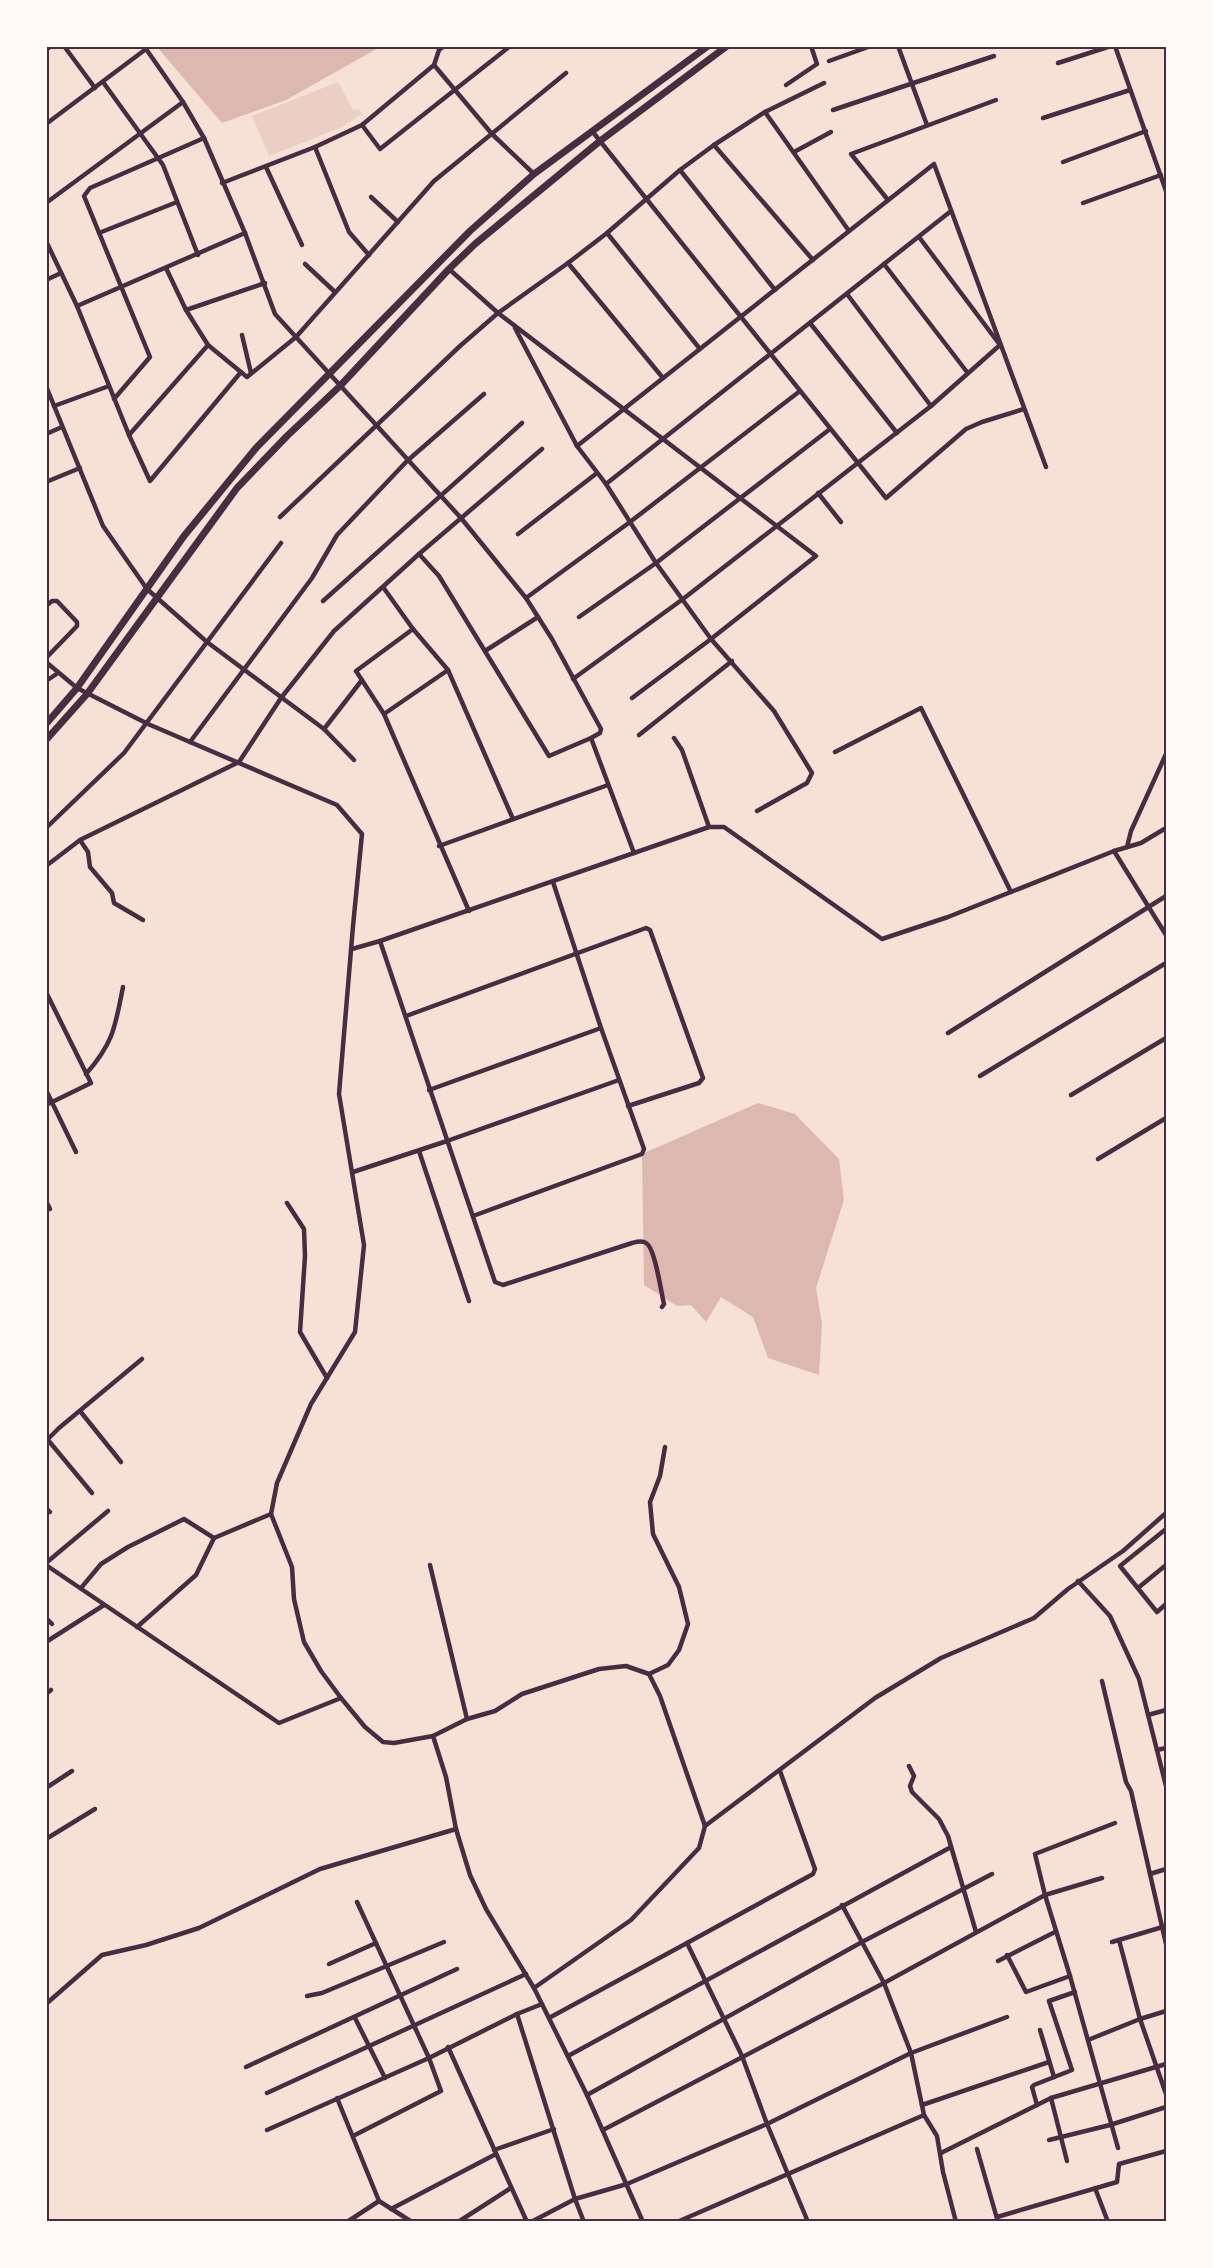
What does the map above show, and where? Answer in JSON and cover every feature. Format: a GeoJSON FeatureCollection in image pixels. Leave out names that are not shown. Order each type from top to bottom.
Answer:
{"type":"FeatureCollection","features":[{"type":"Feature","properties":{"kind":"main road"},"geometry":{"type":"LineString","coordinates":[[46,724],[77,688],[184,536],[238,468],[470,231],[534,174],[708,46]]}},
{"type":"Feature","properties":{"kind":"main road"},"geometry":{"type":"LineString","coordinates":[[46,740],[87,694],[237,488],[340,386],[449,269],[475,244],[600,141],[727,46]]}},
{"type":"Feature","properties":{"kind":"street"},"geometry":{"type":"LineString","coordinates":[[46,50],[51,46]]}},
{"type":"Feature","properties":{"kind":"street"},"geometry":{"type":"LineString","coordinates":[[64,46],[94,88]]}},
{"type":"Feature","properties":{"kind":"street"},"geometry":{"type":"LineString","coordinates":[[222,183],[315,147],[362,125],[434,65],[439,50],[444,46]]}},
{"type":"Feature","properties":{"kind":"street"},"geometry":{"type":"LineString","coordinates":[[786,85],[817,64],[811,46]]}},
{"type":"Feature","properties":{"kind":"street"},"geometry":{"type":"LineString","coordinates":[[829,61],[871,46]]}},
{"type":"Feature","properties":{"kind":"street"},"geometry":{"type":"LineString","coordinates":[[898,46],[927,125]]}},
{"type":"Feature","properties":{"kind":"street"},"geometry":{"type":"LineString","coordinates":[[1058,63],[1113,46],[1167,191]]}},
{"type":"Feature","properties":{"kind":"street"},"geometry":{"type":"LineString","coordinates":[[362,125],[380,149],[509,47]]}},
{"type":"Feature","properties":{"kind":"street"},"geometry":{"type":"LineString","coordinates":[[46,124],[145,48],[183,102],[204,138],[245,233],[275,314],[461,518],[526,598],[601,729],[600,733],[553,757],[549,756],[439,576],[419,554]]}},
{"type":"Feature","properties":{"kind":"street"},"geometry":{"type":"LineString","coordinates":[[833,110],[994,56]]}},
{"type":"Feature","properties":{"kind":"street"},"geometry":{"type":"LineString","coordinates":[[434,65],[492,135],[534,174]]}},
{"type":"Feature","properties":{"kind":"street"},"geometry":{"type":"LineString","coordinates":[[166,268],[186,310],[208,345],[247,377],[296,337],[434,181],[566,73]]}},
{"type":"Feature","properties":{"kind":"street"},"geometry":{"type":"LineString","coordinates":[[102,82],[163,165],[198,255]]}},
{"type":"Feature","properties":{"kind":"street"},"geometry":{"type":"LineString","coordinates":[[280,517],[460,346],[498,313],[607,233],[680,170],[714,145],[765,112],[824,82]]}},
{"type":"Feature","properties":{"kind":"street"},"geometry":{"type":"LineString","coordinates":[[1042,118],[1130,90]]}},
{"type":"Feature","properties":{"kind":"street"},"geometry":{"type":"LineString","coordinates":[[888,200],[851,154],[996,100]]}},
{"type":"Feature","properties":{"kind":"street"},"geometry":{"type":"LineString","coordinates":[[46,203],[183,102]]}},
{"type":"Feature","properties":{"kind":"street"},"geometry":{"type":"LineString","coordinates":[[765,112],[849,231]]}},
{"type":"Feature","properties":{"kind":"street"},"geometry":{"type":"LineString","coordinates":[[592,131],[885,498],[966,429],[1024,409]]}},
{"type":"Feature","properties":{"kind":"street"},"geometry":{"type":"LineString","coordinates":[[1063,162],[1146,131]]}},
{"type":"Feature","properties":{"kind":"street"},"geometry":{"type":"LineString","coordinates":[[794,152],[831,132]]}},
{"type":"Feature","properties":{"kind":"street"},"geometry":{"type":"LineString","coordinates":[[114,399],[150,357],[84,196],[90,188],[204,138]]}},
{"type":"Feature","properties":{"kind":"street"},"geometry":{"type":"LineString","coordinates":[[714,145],[813,260]]}},
{"type":"Feature","properties":{"kind":"street"},"geometry":{"type":"LineString","coordinates":[[315,147],[349,232],[369,255]]}},
{"type":"Feature","properties":{"kind":"street"},"geometry":{"type":"LineString","coordinates":[[577,446],[934,164],[1046,467]]}},
{"type":"Feature","properties":{"kind":"street"},"geometry":{"type":"LineString","coordinates":[[266,167],[302,245]]}},
{"type":"Feature","properties":{"kind":"street"},"geometry":{"type":"LineString","coordinates":[[680,170],[775,290]]}},
{"type":"Feature","properties":{"kind":"street"},"geometry":{"type":"LineString","coordinates":[[1083,203],[1161,175]]}},
{"type":"Feature","properties":{"kind":"street"},"geometry":{"type":"LineString","coordinates":[[371,197],[398,222]]}},
{"type":"Feature","properties":{"kind":"street"},"geometry":{"type":"LineString","coordinates":[[99,233],[177,202]]}},
{"type":"Feature","properties":{"kind":"street"},"geometry":{"type":"LineString","coordinates":[[606,484],[951,212]]}},
{"type":"Feature","properties":{"kind":"street"},"geometry":{"type":"LineString","coordinates":[[77,306],[245,233]]}},
{"type":"Feature","properties":{"kind":"street"},"geometry":{"type":"LineString","coordinates":[[607,233],[700,349]]}},
{"type":"Feature","properties":{"kind":"street"},"geometry":{"type":"LineString","coordinates":[[919,237],[1000,345]]}},
{"type":"Feature","properties":{"kind":"street"},"geometry":{"type":"LineString","coordinates":[[46,241],[77,306],[150,481],[241,372]]}},
{"type":"Feature","properties":{"kind":"street"},"geometry":{"type":"LineString","coordinates":[[568,263],[663,378]]}},
{"type":"Feature","properties":{"kind":"street"},"geometry":{"type":"LineString","coordinates":[[304,264],[335,292]]}},
{"type":"Feature","properties":{"kind":"street"},"geometry":{"type":"LineString","coordinates":[[884,264],[967,372]]}},
{"type":"Feature","properties":{"kind":"street"},"geometry":{"type":"LineString","coordinates":[[449,269],[514,326],[816,556],[632,698]]}},
{"type":"Feature","properties":{"kind":"street"},"geometry":{"type":"LineString","coordinates":[[46,280],[61,273]]}},
{"type":"Feature","properties":{"kind":"street"},"geometry":{"type":"LineString","coordinates":[[186,310],[265,283]]}},
{"type":"Feature","properties":{"kind":"street"},"geometry":{"type":"LineString","coordinates":[[847,294],[931,406]]}},
{"type":"Feature","properties":{"kind":"street"},"geometry":{"type":"LineString","coordinates":[[810,323],[897,433]]}},
{"type":"Feature","properties":{"kind":"street"},"geometry":{"type":"LineString","coordinates":[[514,326],[577,446],[606,484],[682,600],[711,639],[774,711],[812,773],[807,783],[757,811]]}},
{"type":"Feature","properties":{"kind":"street"},"geometry":{"type":"LineString","coordinates":[[242,335],[252,373]]}},
{"type":"Feature","properties":{"kind":"street"},"geometry":{"type":"LineString","coordinates":[[129,435],[208,345]]}},
{"type":"Feature","properties":{"kind":"street"},"geometry":{"type":"LineString","coordinates":[[573,679],[682,600],[897,433],[1000,345]]}},
{"type":"Feature","properties":{"kind":"street"},"geometry":{"type":"LineString","coordinates":[[54,406],[109,386]]}},
{"type":"Feature","properties":{"kind":"street"},"geometry":{"type":"LineString","coordinates":[[47,387],[103,526],[147,589],[207,642],[324,729],[354,760]]}},
{"type":"Feature","properties":{"kind":"street"},"geometry":{"type":"LineString","coordinates":[[526,598],[630,522],[800,391]]}},
{"type":"Feature","properties":{"kind":"street"},"geometry":{"type":"LineString","coordinates":[[190,742],[312,579],[338,535],[407,461],[484,394]]}},
{"type":"Feature","properties":{"kind":"street"},"geometry":{"type":"LineString","coordinates":[[323,601],[522,423]]}},
{"type":"Feature","properties":{"kind":"street"},"geometry":{"type":"LineString","coordinates":[[46,434],[62,427]]}},
{"type":"Feature","properties":{"kind":"street"},"geometry":{"type":"LineString","coordinates":[[579,617],[656,563],[830,429]]}},
{"type":"Feature","properties":{"kind":"street"},"geometry":{"type":"LineString","coordinates":[[46,866],[80,840],[239,762],[281,698],[334,631],[419,554],[542,449]]}},
{"type":"Feature","properties":{"kind":"street"},"geometry":{"type":"LineString","coordinates":[[46,482],[80,468]]}},
{"type":"Feature","properties":{"kind":"street"},"geometry":{"type":"LineString","coordinates":[[518,534],[597,473]]}},
{"type":"Feature","properties":{"kind":"street"},"geometry":{"type":"LineString","coordinates":[[818,493],[841,522]]}},
{"type":"Feature","properties":{"kind":"street"},"geometry":{"type":"LineString","coordinates":[[46,828],[124,753],[148,724],[280,543]]}},
{"type":"Feature","properties":{"kind":"street"},"geometry":{"type":"LineString","coordinates":[[382,587],[413,629],[448,670],[513,819]]}},
{"type":"Feature","properties":{"kind":"street"},"geometry":{"type":"LineString","coordinates":[[46,606],[52,601],[57,601],[77,622],[77,626],[46,660],[77,688],[148,724],[337,804],[362,834],[339,1094],[364,1245],[355,1332],[311,1404],[278,1483],[271,1514],[292,1568],[294,1599],[304,1642],[321,1671],[341,1698],[382,1743],[433,1736],[467,1719],[495,1711],[522,1694],[599,1669],[626,1665],[649,1674],[660,1696],[705,1826],[699,1848],[631,1920],[534,1988]]}},
{"type":"Feature","properties":{"kind":"street"},"geometry":{"type":"LineString","coordinates":[[485,651],[538,617]]}},
{"type":"Feature","properties":{"kind":"street"},"geometry":{"type":"LineString","coordinates":[[413,629],[356,671],[384,714],[469,911]]}},
{"type":"Feature","properties":{"kind":"street"},"geometry":{"type":"LineString","coordinates":[[639,735],[732,661]]}},
{"type":"Feature","properties":{"kind":"street"},"geometry":{"type":"LineString","coordinates":[[384,714],[448,670]]}},
{"type":"Feature","properties":{"kind":"street"},"geometry":{"type":"LineString","coordinates":[[46,681],[58,673]]}},
{"type":"Feature","properties":{"kind":"street"},"geometry":{"type":"LineString","coordinates":[[324,729],[362,680]]}},
{"type":"Feature","properties":{"kind":"street"},"geometry":{"type":"LineString","coordinates":[[835,752],[921,708],[1011,892]]}},
{"type":"Feature","properties":{"kind":"street"},"geometry":{"type":"LineString","coordinates":[[591,738],[634,853]]}},
{"type":"Feature","properties":{"kind":"street"},"geometry":{"type":"LineString","coordinates":[[674,738],[682,750],[709,827]]}},
{"type":"Feature","properties":{"kind":"street"},"geometry":{"type":"LineString","coordinates":[[1126,847],[1131,831],[1167,754]]}},
{"type":"Feature","properties":{"kind":"street"},"geometry":{"type":"LineString","coordinates":[[440,846],[608,784]]}},
{"type":"Feature","properties":{"kind":"street"},"geometry":{"type":"LineString","coordinates":[[352,949],[469,911],[709,827],[728,828],[882,939],[948,917],[1114,851],[1141,843],[1167,828]]}},
{"type":"Feature","properties":{"kind":"street"},"geometry":{"type":"LineString","coordinates":[[80,840],[88,852],[90,867],[112,893],[114,903],[143,920]]}},
{"type":"Feature","properties":{"kind":"street"},"geometry":{"type":"LineString","coordinates":[[1114,851],[1167,935]]}},
{"type":"Feature","properties":{"kind":"street"},"geometry":{"type":"LineString","coordinates":[[473,1216],[642,1154],[644,1149],[553,882]]}},
{"type":"Feature","properties":{"kind":"street"},"geometry":{"type":"LineString","coordinates":[[948,1033],[1149,906],[1167,897]]}},
{"type":"Feature","properties":{"kind":"street"},"geometry":{"type":"LineString","coordinates":[[406,1016],[646,928],[650,930],[703,1078],[699,1083],[628,1106]]}},
{"type":"Feature","properties":{"kind":"street"},"geometry":{"type":"LineString","coordinates":[[381,941],[495,1282],[503,1285],[632,1243],[644,1242],[653,1253],[664,1304],[662,1307]]}},
{"type":"Feature","properties":{"kind":"street"},"geometry":{"type":"LineString","coordinates":[[980,1076],[1167,963]]}},
{"type":"Feature","properties":{"kind":"street"},"geometry":{"type":"LineString","coordinates":[[86,1074],[103,1054],[114,1031],[123,987]]}},
{"type":"Feature","properties":{"kind":"street"},"geometry":{"type":"LineString","coordinates":[[46,992],[91,1083],[46,1105]]}},
{"type":"Feature","properties":{"kind":"street"},"geometry":{"type":"LineString","coordinates":[[429,1090],[601,1028]]}},
{"type":"Feature","properties":{"kind":"street"},"geometry":{"type":"LineString","coordinates":[[1071,1095],[1167,1038]]}},
{"type":"Feature","properties":{"kind":"street"},"geometry":{"type":"LineString","coordinates":[[353,1172],[619,1080]]}},
{"type":"Feature","properties":{"kind":"street"},"geometry":{"type":"LineString","coordinates":[[46,1090],[76,1152]]}},
{"type":"Feature","properties":{"kind":"street"},"geometry":{"type":"LineString","coordinates":[[1098,1159],[1167,1118]]}},
{"type":"Feature","properties":{"kind":"street"},"geometry":{"type":"LineString","coordinates":[[419,1151],[470,1301]]}},
{"type":"Feature","properties":{"kind":"street"},"geometry":{"type":"LineString","coordinates":[[46,1201],[50,1209]]}},
{"type":"Feature","properties":{"kind":"street"},"geometry":{"type":"LineString","coordinates":[[287,1203],[304,1229],[305,1256],[300,1332],[327,1378]]}},
{"type":"Feature","properties":{"kind":"street"},"geometry":{"type":"LineString","coordinates":[[92,1493],[47,1440],[142,1359]]}},
{"type":"Feature","properties":{"kind":"street"},"geometry":{"type":"LineString","coordinates":[[80,1411],[121,1462]]}},
{"type":"Feature","properties":{"kind":"street"},"geometry":{"type":"LineString","coordinates":[[649,1674],[668,1665],[679,1650],[688,1624],[679,1587],[653,1534],[650,1502],[660,1476],[666,1447]]}},
{"type":"Feature","properties":{"kind":"street"},"geometry":{"type":"LineString","coordinates":[[108,1511],[46,1564],[279,1723],[341,1698]]}},
{"type":"Feature","properties":{"kind":"street"},"geometry":{"type":"LineString","coordinates":[[705,1826],[875,1698],[941,1658],[1034,1618],[1078,1581],[1123,1551],[1167,1513]]}},
{"type":"Feature","properties":{"kind":"street"},"geometry":{"type":"LineString","coordinates":[[137,1627],[196,1575],[214,1538],[271,1514]]}},
{"type":"Feature","properties":{"kind":"street"},"geometry":{"type":"LineString","coordinates":[[81,1588],[101,1564],[128,1547],[184,1520],[214,1538]]}},
{"type":"Feature","properties":{"kind":"street"},"geometry":{"type":"LineString","coordinates":[[1167,1529],[1120,1566],[1157,1612],[1167,1604]]}},
{"type":"Feature","properties":{"kind":"street"},"geometry":{"type":"LineString","coordinates":[[430,1565],[467,1719]]}},
{"type":"Feature","properties":{"kind":"street"},"geometry":{"type":"LineString","coordinates":[[1138,1588],[1167,1565]]}},
{"type":"Feature","properties":{"kind":"street"},"geometry":{"type":"LineString","coordinates":[[1078,1581],[1110,1616],[1138,1679],[1157,1750],[1164,1766],[1167,1786]]}},
{"type":"Feature","properties":{"kind":"street"},"geometry":{"type":"LineString","coordinates":[[46,1642],[104,1605]]}},
{"type":"Feature","properties":{"kind":"street"},"geometry":{"type":"LineString","coordinates":[[46,1618],[52,1624]]}},
{"type":"Feature","properties":{"kind":"street"},"geometry":{"type":"LineString","coordinates":[[1102,1681],[1121,1766],[1131,1791],[1167,1944]]}},
{"type":"Feature","properties":{"kind":"street"},"geometry":{"type":"LineString","coordinates":[[1148,1715],[1167,1710]]}},
{"type":"Feature","properties":{"kind":"street"},"geometry":{"type":"LineString","coordinates":[[433,1736],[446,1777],[456,1829],[470,1875],[486,1909],[534,1988],[568,2056],[643,2222]]}},
{"type":"Feature","properties":{"kind":"street"},"geometry":{"type":"LineString","coordinates":[[1157,1750],[1167,1748]]}},
{"type":"Feature","properties":{"kind":"street"},"geometry":{"type":"LineString","coordinates":[[909,1766],[914,1776],[910,1786],[912,1792],[939,1819],[951,1847],[976,1932]]}},
{"type":"Feature","properties":{"kind":"street"},"geometry":{"type":"LineString","coordinates":[[549,2018],[813,1874],[815,1869],[780,1771]]}},
{"type":"Feature","properties":{"kind":"street"},"geometry":{"type":"LineString","coordinates":[[46,1788],[72,1772]]}},
{"type":"Feature","properties":{"kind":"street"},"geometry":{"type":"LineString","coordinates":[[46,1839],[94,1809]]}},
{"type":"Feature","properties":{"kind":"street"},"geometry":{"type":"LineString","coordinates":[[1115,1823],[1035,1854],[1055,1932],[1075,1992],[1118,2148]]}},
{"type":"Feature","properties":{"kind":"street"},"geometry":{"type":"LineString","coordinates":[[46,2004],[102,1955],[146,1945],[199,1928],[320,1869],[456,1829]]}},
{"type":"Feature","properties":{"kind":"street"},"geometry":{"type":"LineString","coordinates":[[568,2056],[951,1847]]}},
{"type":"Feature","properties":{"kind":"street"},"geometry":{"type":"LineString","coordinates":[[1150,1874],[1167,1869]]}},
{"type":"Feature","properties":{"kind":"street"},"geometry":{"type":"LineString","coordinates":[[587,2095],[862,1942],[992,1874]]}},
{"type":"Feature","properties":{"kind":"street"},"geometry":{"type":"LineString","coordinates":[[603,2130],[884,1983],[1045,1895],[1102,1878]]}},
{"type":"Feature","properties":{"kind":"street"},"geometry":{"type":"LineString","coordinates":[[353,2136],[441,2091],[429,2058],[357,1902]]}},
{"type":"Feature","properties":{"kind":"street"},"geometry":{"type":"LineString","coordinates":[[842,1905],[884,1983],[911,2053],[924,2115],[935,2130],[956,2222]]}},
{"type":"Feature","properties":{"kind":"street"},"geometry":{"type":"LineString","coordinates":[[1112,1942],[1164,1927]]}},
{"type":"Feature","properties":{"kind":"street"},"geometry":{"type":"LineString","coordinates":[[998,1960],[1055,1932]]}},
{"type":"Feature","properties":{"kind":"street"},"geometry":{"type":"LineString","coordinates":[[1119,1940],[1140,2019],[1167,2094]]}},
{"type":"Feature","properties":{"kind":"street"},"geometry":{"type":"LineString","coordinates":[[307,1996],[322,1993],[444,1942]]}},
{"type":"Feature","properties":{"kind":"street"},"geometry":{"type":"LineString","coordinates":[[329,1964],[376,1943]]}},
{"type":"Feature","properties":{"kind":"street"},"geometry":{"type":"LineString","coordinates":[[687,1943],[742,2056],[767,2124],[808,2222]]}},
{"type":"Feature","properties":{"kind":"street"},"geometry":{"type":"LineString","coordinates":[[1007,1955],[1026,1992],[1070,1976]]}},
{"type":"Feature","properties":{"kind":"street"},"geometry":{"type":"LineString","coordinates":[[246,2067],[457,1970]]}},
{"type":"Feature","properties":{"kind":"street"},"geometry":{"type":"LineString","coordinates":[[267,2093],[526,1974]]}},
{"type":"Feature","properties":{"kind":"street"},"geometry":{"type":"LineString","coordinates":[[1037,2105],[1032,2087],[1036,2083],[1072,2070],[1049,2001],[1075,1992]]}},
{"type":"Feature","properties":{"kind":"street"},"geometry":{"type":"LineString","coordinates":[[267,2130],[429,2058],[542,2004]]}},
{"type":"Feature","properties":{"kind":"street"},"geometry":{"type":"LineString","coordinates":[[1088,2040],[1167,2011]]}},
{"type":"Feature","properties":{"kind":"street"},"geometry":{"type":"LineString","coordinates":[[517,2014],[584,2222]]}},
{"type":"Feature","properties":{"kind":"street"},"geometry":{"type":"LineString","coordinates":[[448,2047],[511,2188],[529,2222],[575,2199],[627,2184],[767,2124],[911,2053],[1007,2017]]}},
{"type":"Feature","properties":{"kind":"street"},"geometry":{"type":"LineString","coordinates":[[355,2018],[385,2078]]}},
{"type":"Feature","properties":{"kind":"street"},"geometry":{"type":"LineString","coordinates":[[1040,2030],[1054,2077]]}},
{"type":"Feature","properties":{"kind":"street"},"geometry":{"type":"LineString","coordinates":[[922,2105],[1049,2062]]}},
{"type":"Feature","properties":{"kind":"street"},"geometry":{"type":"LineString","coordinates":[[941,2153],[1051,2098],[1167,2064]]}},
{"type":"Feature","properties":{"kind":"street"},"geometry":{"type":"LineString","coordinates":[[337,2098],[379,2201],[412,2222]]}},
{"type":"Feature","properties":{"kind":"street"},"geometry":{"type":"LineString","coordinates":[[1051,2098],[1067,2161]]}},
{"type":"Feature","properties":{"kind":"street"},"geometry":{"type":"LineString","coordinates":[[1049,2140],[1110,2125],[1167,2107]]}},
{"type":"Feature","properties":{"kind":"street"},"geometry":{"type":"LineString","coordinates":[[677,2222],[924,2115]]}},
{"type":"Feature","properties":{"kind":"street"},"geometry":{"type":"LineString","coordinates":[[391,2209],[495,2152],[554,2129]]}},
{"type":"Feature","properties":{"kind":"street"},"geometry":{"type":"LineString","coordinates":[[977,2149],[998,2219],[1117,2182],[1119,2164],[1167,2151]]}},
{"type":"Feature","properties":{"kind":"street"},"geometry":{"type":"LineString","coordinates":[[459,2222],[511,2188]]}},
{"type":"Feature","properties":{"kind":"street"},"geometry":{"type":"LineString","coordinates":[[1095,2188],[1108,2222]]}},
{"type":"Feature","properties":{"kind":"street"},"geometry":{"type":"LineString","coordinates":[[347,2222],[379,2201]]}},
{"type":"Feature","properties":{"kind":"shaded area"},"geometry":{"type":"Polygon","coordinates":[[[157,47],[380,47],[286,100],[222,123],[157,47]]]}},
{"type":"Feature","properties":{"kind":"shaded area"},"geometry":{"type":"Polygon","coordinates":[[[338,82],[353,110],[359,109],[362,114],[342,127],[269,156],[252,116],[338,82]]]}},
{"type":"Feature","properties":{"kind":"shaded area"},"geometry":{"type":"Polygon","coordinates":[[[758,1103],[795,1114],[839,1159],[844,1200],[816,1288],[822,1324],[819,1375],[768,1358],[753,1317],[721,1297],[706,1322],[691,1305],[677,1306],[644,1285],[642,1154],[758,1103]]]}}]}
